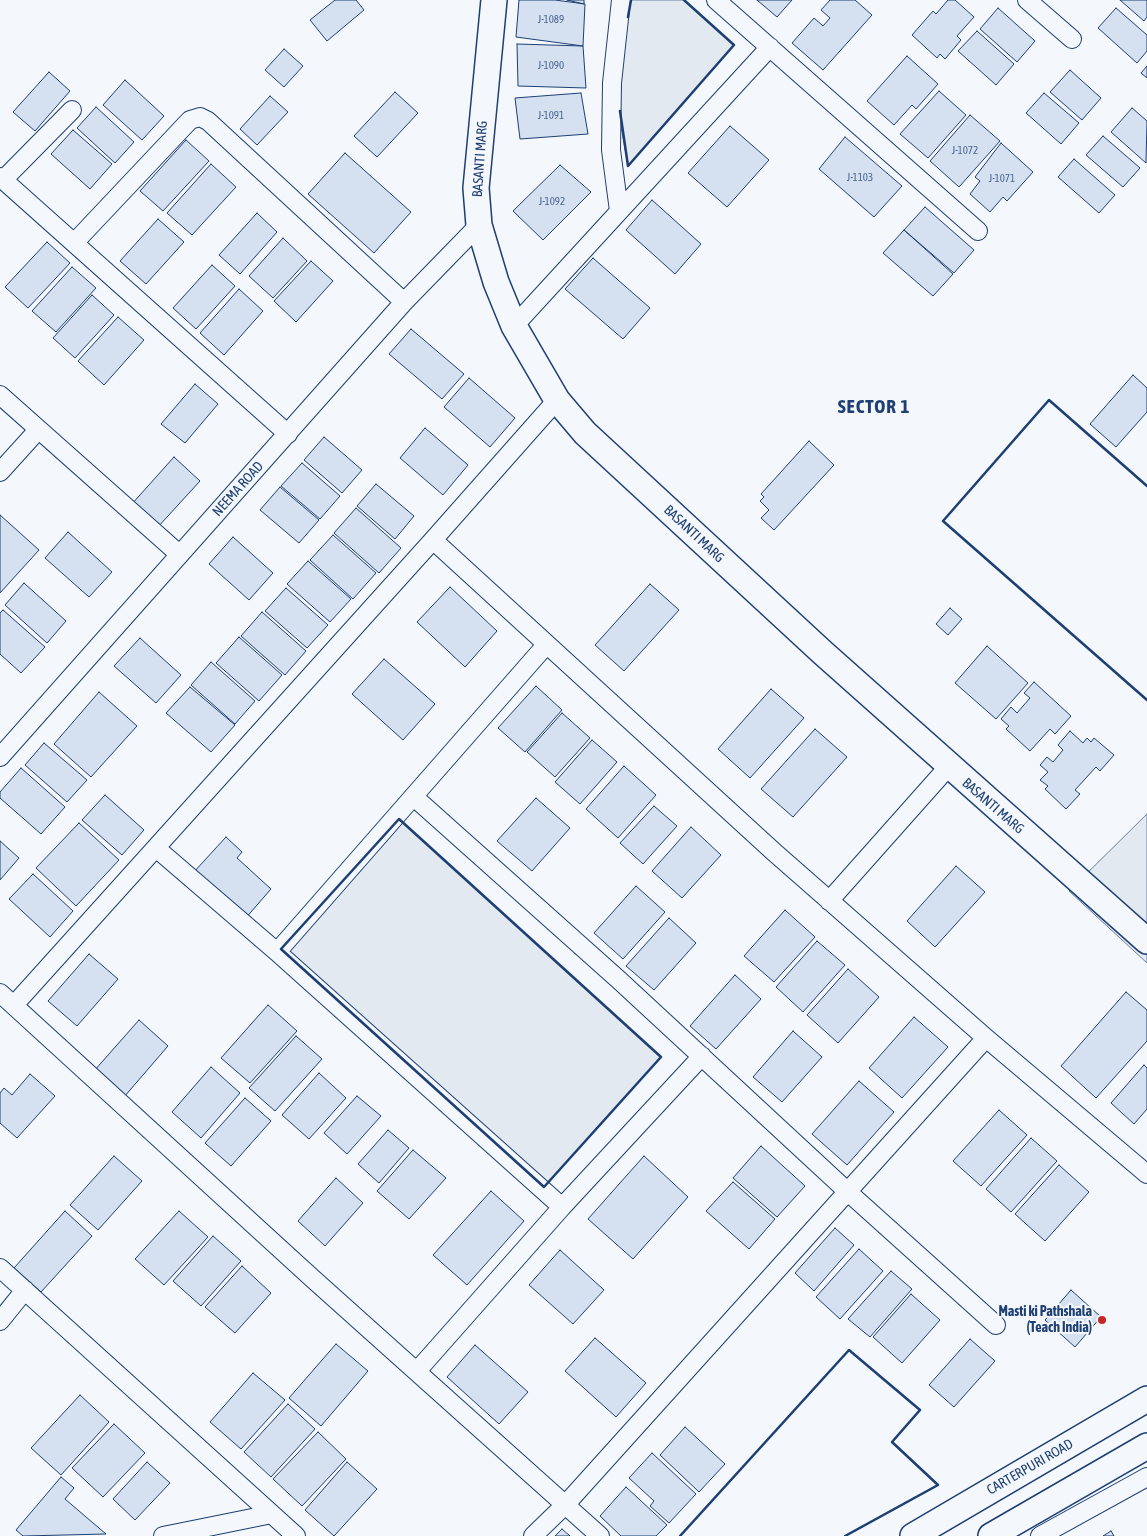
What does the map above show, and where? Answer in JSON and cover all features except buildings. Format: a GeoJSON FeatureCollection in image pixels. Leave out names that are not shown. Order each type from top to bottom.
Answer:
{"type":"FeatureCollection","features":[{"type":"Feature","properties":{"kind":"street","name":"BASANTI MARG"},"geometry":{"type":"LineString","coordinates":[[494,0],[476,188],[479,225],[496,282],[514,326],[557,400],[585,433],[822,652],[1147,941]]}},
{"type":"Feature","properties":{"kind":"street"},"geometry":{"type":"LineString","coordinates":[[619,211],[611,150],[612,93],[621,0]]}},
{"type":"Feature","properties":{"kind":"street"},"geometry":{"type":"LineString","coordinates":[[716,0],[978,232]]}},
{"type":"Feature","properties":{"kind":"street"},"geometry":{"type":"LineString","coordinates":[[1033,2],[1072,39]]}},
{"type":"Feature","properties":{"kind":"street"},"geometry":{"type":"LineString","coordinates":[[514,326],[770,47]]}},
{"type":"Feature","properties":{"kind":"street"},"geometry":{"type":"LineString","coordinates":[[72,110],[2,178],[288,434]]}},
{"type":"Feature","properties":{"kind":"street"},"geometry":{"type":"LineString","coordinates":[[74,243],[190,120],[200,117],[215,128],[404,302]]}},
{"type":"Feature","properties":{"kind":"street","name":"NEEMA ROAD"},"geometry":{"type":"LineString","coordinates":[[0,757],[404,302],[479,225]]}},
{"type":"Feature","properties":{"kind":"street"},"geometry":{"type":"LineString","coordinates":[[0,395],[179,554]]}},
{"type":"Feature","properties":{"kind":"street"},"geometry":{"type":"LineString","coordinates":[[14,1005],[557,400]]}},
{"type":"Feature","properties":{"kind":"street"},"geometry":{"type":"LineString","coordinates":[[0,472],[38,430]]}},
{"type":"Feature","properties":{"kind":"street"},"geometry":{"type":"LineString","coordinates":[[433,540],[829,901],[986,1038],[1147,1174]]}},
{"type":"Feature","properties":{"kind":"street"},"geometry":{"type":"LineString","coordinates":[[277,952],[546,645]]}},
{"type":"Feature","properties":{"kind":"street"},"geometry":{"type":"LineString","coordinates":[[829,901],[949,766]]}},
{"type":"Feature","properties":{"kind":"street"},"geometry":{"type":"LineString","coordinates":[[414,797],[996,1324]]}},
{"type":"Feature","properties":{"kind":"street"},"geometry":{"type":"LineString","coordinates":[[156,848],[277,952],[562,1207]]}},
{"type":"Feature","properties":{"kind":"street"},"geometry":{"type":"LineString","coordinates":[[0,993],[312,1278],[600,1536]]}},
{"type":"Feature","properties":{"kind":"street"},"geometry":{"type":"LineString","coordinates":[[533,1536],[566,1504],[986,1038]]}},
{"type":"Feature","properties":{"kind":"street"},"geometry":{"type":"LineString","coordinates":[[417,1371],[562,1207],[702,1056]]}},
{"type":"Feature","properties":{"kind":"street"},"geometry":{"type":"LineString","coordinates":[[0,1268],[296,1536]]}},
{"type":"Feature","properties":{"kind":"street"},"geometry":{"type":"LineString","coordinates":[[0,1321],[25,1290]]}},
{"type":"Feature","properties":{"kind":"street","name":"CARTERPURI ROAD"},"geometry":{"type":"LineString","coordinates":[[913,1536],[1147,1398]]}},
{"type":"Feature","properties":{"kind":"street"},"geometry":{"type":"LineString","coordinates":[[992,1536],[1147,1446]]}},
{"type":"Feature","properties":{"kind":"street"},"geometry":{"type":"LineString","coordinates":[[1040,1536],[1147,1477]]}},
{"type":"Feature","properties":{"kind":"street"},"geometry":{"type":"LineString","coordinates":[[163,1536],[272,1514]]}},
{"type":"Feature","properties":{"kind":"shaded area"},"geometry":{"type":"Polygon","coordinates":[[[631,0],[684,0],[734,45],[628,166],[621,126],[619,87],[622,46],[631,0]]]}},
{"type":"Feature","properties":{"kind":"shaded area"},"geometry":{"type":"Polygon","coordinates":[[[1147,814],[1147,963],[1069,891],[1147,814]]]}},
{"type":"Feature","properties":{"kind":"shaded area"},"geometry":{"type":"Polygon","coordinates":[[[399,819],[661,1057],[544,1187],[281,949],[399,819]]]}},
{"type":"Feature","properties":{"kind":"wall"},"geometry":{"type":"LineString","coordinates":[[628,17],[631,0]]}},
{"type":"Feature","properties":{"kind":"wall"},"geometry":{"type":"LineString","coordinates":[[620,111],[628,166],[734,45],[684,0]]}},
{"type":"Feature","properties":{"kind":"wall"},"geometry":{"type":"LineString","coordinates":[[1147,486],[1049,400],[943,521],[1147,700]]}},
{"type":"Feature","properties":{"kind":"wall"},"geometry":{"type":"LineString","coordinates":[[399,819],[661,1057],[544,1187],[281,949],[399,819]]}},
{"type":"Feature","properties":{"kind":"wall"},"geometry":{"type":"LineString","coordinates":[[680,1536],[849,1350],[920,1410],[892,1442],[938,1485],[845,1536]]}},
{"type":"Feature","properties":{"kind":"place","name":"Masti ki Pathshala (Teach India)"},"geometry":{"type":"Point","coordinates":[1102,1320]}},
{"type":"Feature","properties":{"kind":"district","name":"SECTOR 1"},"geometry":{"type":"Point","coordinates":[874,407]}}]}
